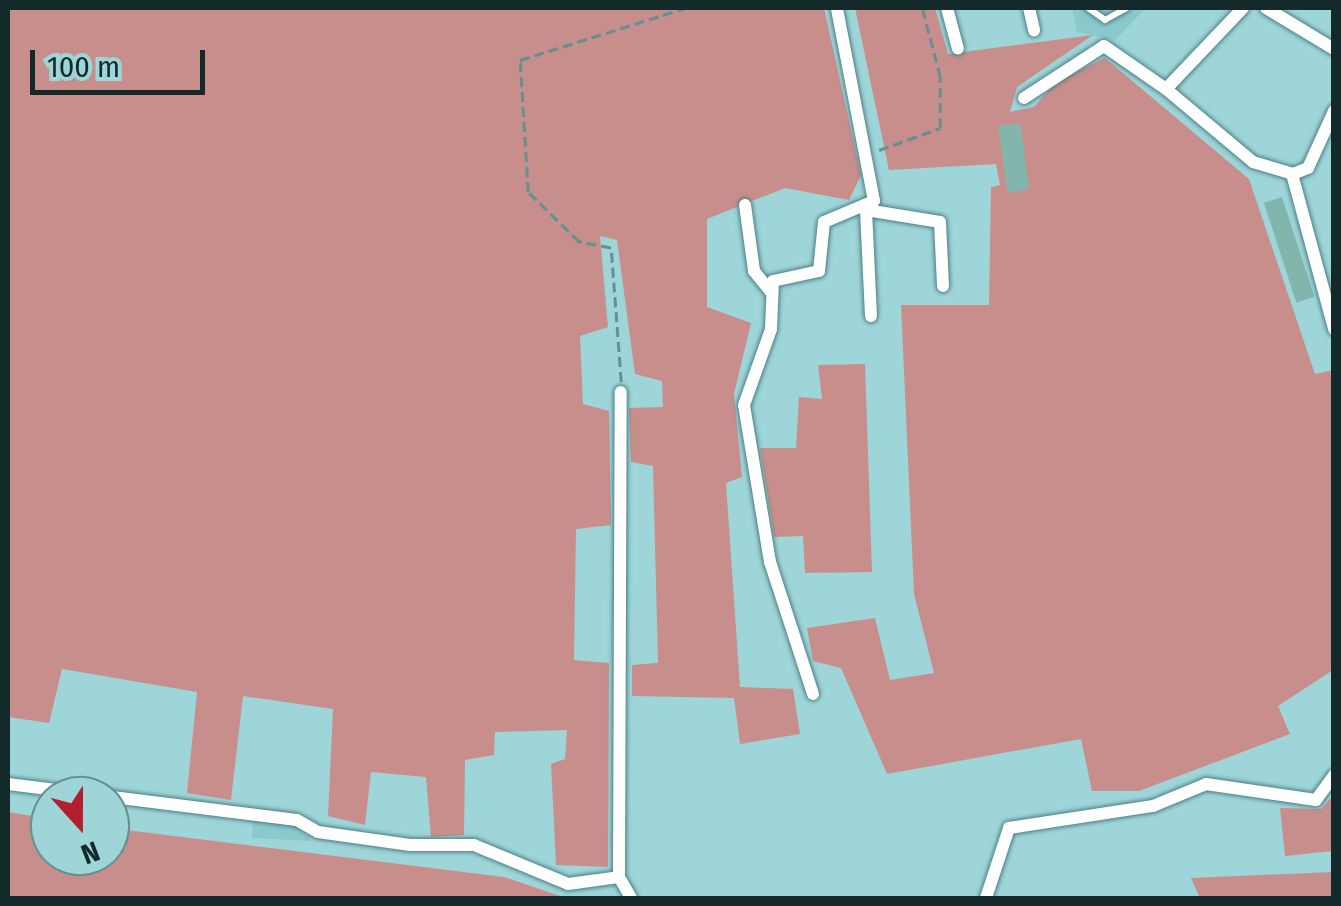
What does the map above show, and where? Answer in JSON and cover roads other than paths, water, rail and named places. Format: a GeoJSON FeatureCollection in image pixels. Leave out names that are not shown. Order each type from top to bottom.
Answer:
{"type":"FeatureCollection","features":[{"type":"Feature","properties":{"kind":"street"},"geometry":{"type":"LineString","coordinates":[[837,8],[874,190],[866,210],[872,316]]}},
{"type":"Feature","properties":{"kind":"street"},"geometry":{"type":"LineString","coordinates":[[947,8],[958,49]]}},
{"type":"Feature","properties":{"kind":"street"},"geometry":{"type":"LineString","coordinates":[[1029,8],[1034,30]]}},
{"type":"Feature","properties":{"kind":"street"},"geometry":{"type":"LineString","coordinates":[[1166,88],[1243,8]]}},
{"type":"Feature","properties":{"kind":"street"},"geometry":{"type":"LineString","coordinates":[[1266,8],[1334,49]]}},
{"type":"Feature","properties":{"kind":"street"},"geometry":{"type":"LineString","coordinates":[[1024,98],[1104,46],[1166,88],[1253,162],[1292,174],[1308,168],[1334,111]]}},
{"type":"Feature","properties":{"kind":"street"},"geometry":{"type":"LineString","coordinates":[[1292,174],[1334,330]]}},
{"type":"Feature","properties":{"kind":"street"},"geometry":{"type":"LineString","coordinates":[[745,206],[754,271],[770,291],[771,329],[744,405],[770,562],[812,694]]}},
{"type":"Feature","properties":{"kind":"street"},"geometry":{"type":"LineString","coordinates":[[770,291],[782,275],[819,272],[824,222],[866,210],[940,222],[944,286]]}},
{"type":"Feature","properties":{"kind":"street"},"geometry":{"type":"LineString","coordinates":[[621,392],[619,877],[631,898]]}},
{"type":"Feature","properties":{"kind":"street"},"geometry":{"type":"LineString","coordinates":[[986,898],[1009,828],[1153,806],[1206,784],[1316,800],[1334,775]]}},
{"type":"Feature","properties":{"kind":"street"},"geometry":{"type":"LineString","coordinates":[[8,784],[297,820],[318,832],[410,845],[474,844],[568,884],[619,877]]}},
{"type":"Feature","properties":{"kind":"lane"},"geometry":{"type":"LineString","coordinates":[[1088,8],[1105,20],[1127,8]]}}]}
